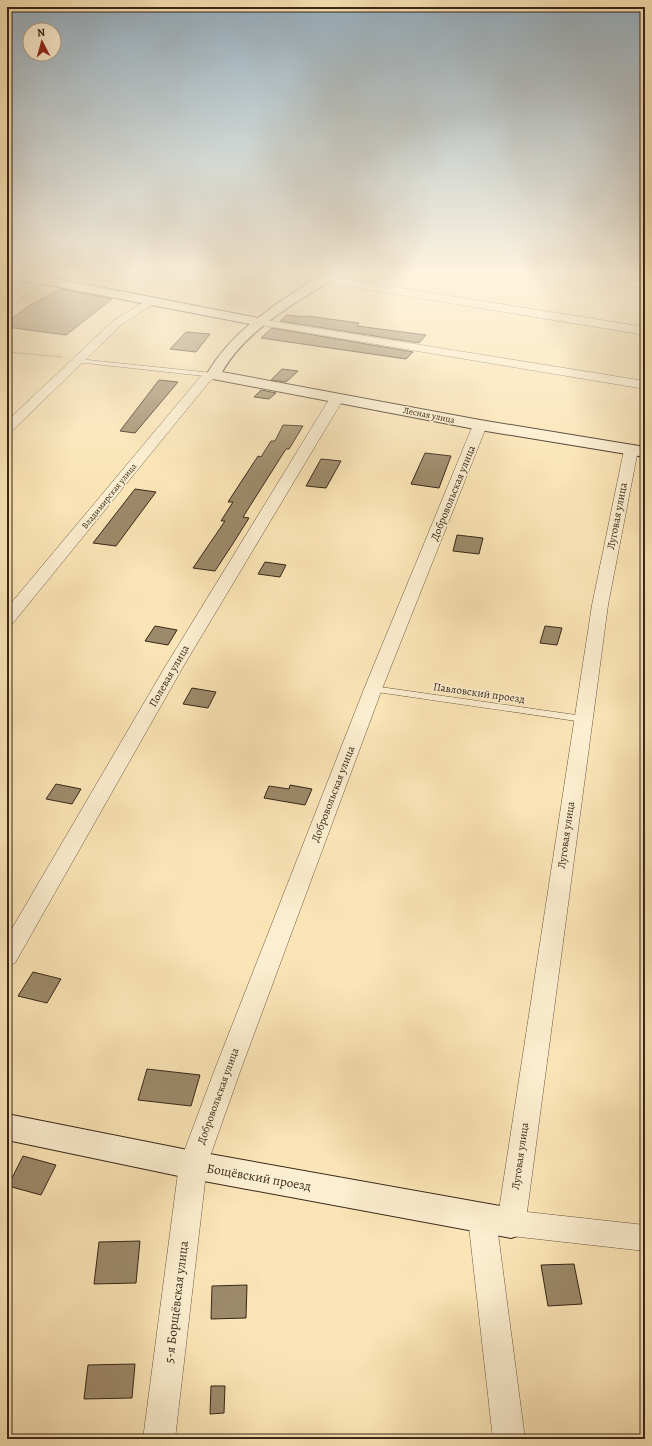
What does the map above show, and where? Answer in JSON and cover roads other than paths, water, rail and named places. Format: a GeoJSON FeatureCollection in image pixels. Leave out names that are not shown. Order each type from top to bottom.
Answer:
{"type":"FeatureCollection","features":[{"type":"Feature","properties":{"kind":"street"},"geometry":{"type":"LineString","coordinates":[[7,428],[100,340]]}},
{"type":"Feature","properties":{"kind":"street"},"geometry":{"type":"LineString","coordinates":[[213,375],[219,362],[241,340]]}},
{"type":"Feature","properties":{"kind":"street"},"geometry":{"type":"LineString","coordinates":[[372,340],[645,385]]}},
{"type":"Feature","properties":{"kind":"street","name":"Лесная улица"},"geometry":{"type":"LineString","coordinates":[[213,375],[480,425],[638,451]]}},
{"type":"Feature","properties":{"kind":"street","name":"Владимирская улица"},"geometry":{"type":"LineString","coordinates":[[7,619],[205,379],[213,375]]}},
{"type":"Feature","properties":{"kind":"street","name":"Полевая улица"},"geometry":{"type":"LineString","coordinates":[[7,957],[174,667],[337,398]]}},
{"type":"Feature","properties":{"kind":"street","name":"Добровольская улица"},"geometry":{"type":"LineString","coordinates":[[193,1165],[228,1069],[373,690],[480,425]]}},
{"type":"Feature","properties":{"kind":"street","name":"Луговая улица"},"geometry":{"type":"LineString","coordinates":[[510,1439],[496,1220],[583,720],[600,605],[638,451]]}},
{"type":"Feature","properties":{"kind":"street","name":"Бощёвский проезд"},"geometry":{"type":"LineString","coordinates":[[7,1127],[193,1165],[496,1220]]}},
{"type":"Feature","properties":{"kind":"street","name":"5-я Борщёвская улица"},"geometry":{"type":"LineString","coordinates":[[159,1439],[193,1165]]}},
{"type":"Feature","properties":{"kind":"street"},"geometry":{"type":"LineString","coordinates":[[496,1220],[645,1238]]}},
{"type":"Feature","properties":{"kind":"lane"},"geometry":{"type":"LineString","coordinates":[[78,361],[213,375]]}},
{"type":"Feature","properties":{"kind":"lane","name":"Павловский проезд"},"geometry":{"type":"LineString","coordinates":[[373,690],[583,720]]}}]}
